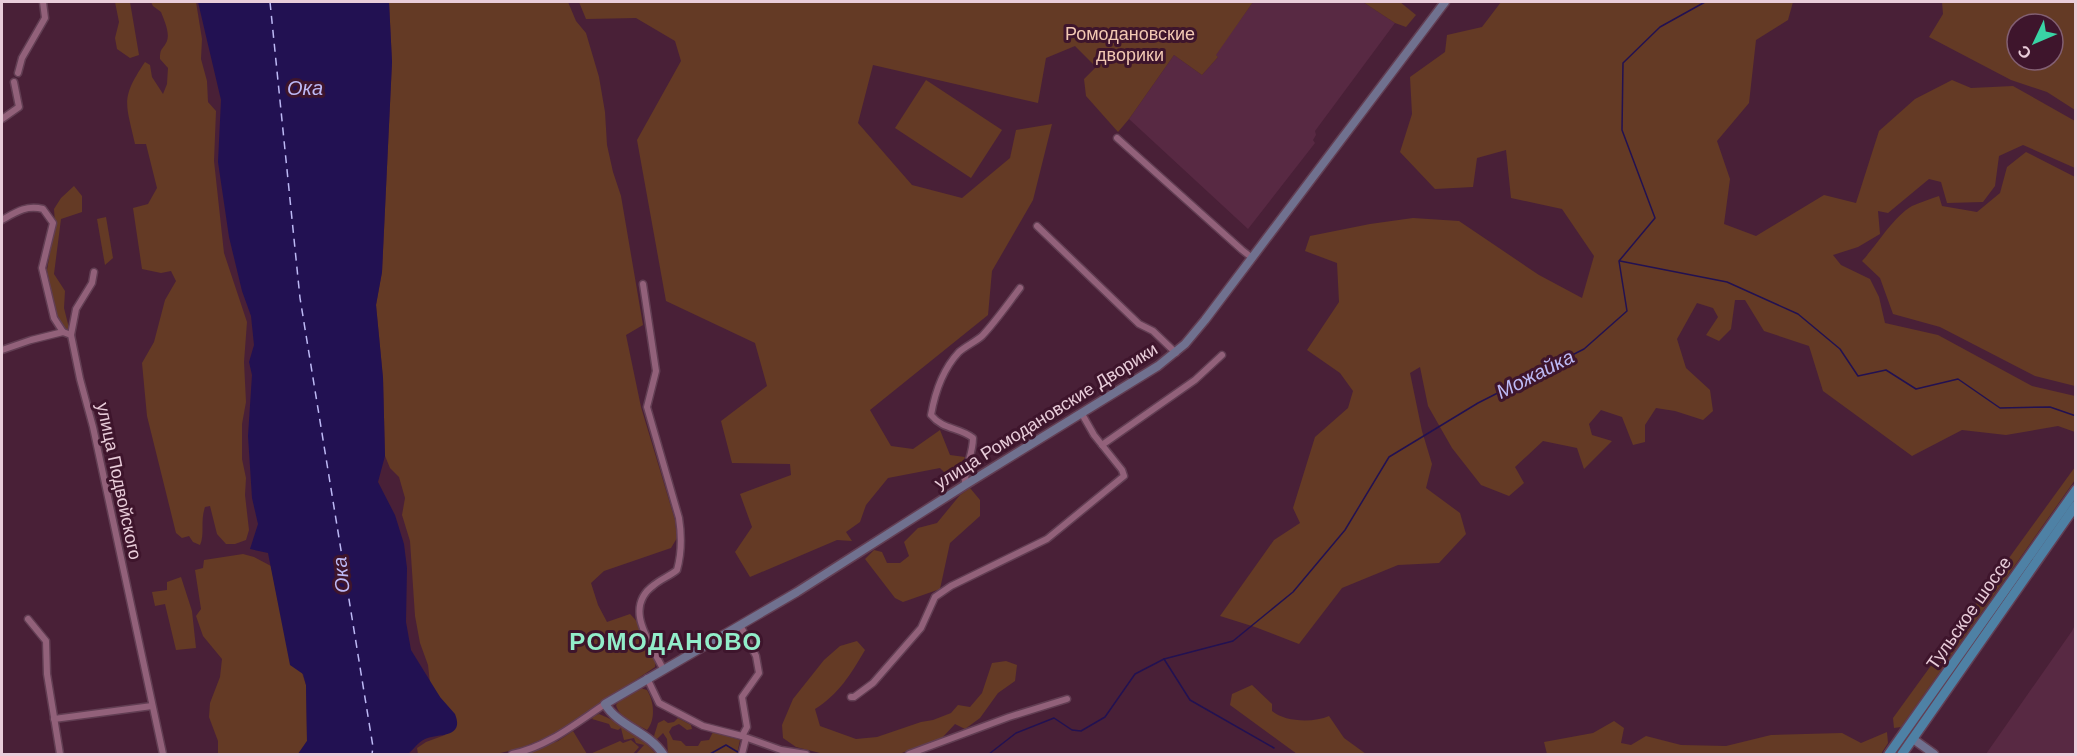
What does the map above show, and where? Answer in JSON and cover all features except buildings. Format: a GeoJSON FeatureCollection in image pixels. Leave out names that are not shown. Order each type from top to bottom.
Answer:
{"type":"FeatureCollection","features":[{"type":"Feature","properties":{"kind":"main road","name":"Тульское шоссе"},"geometry":{"type":"LineString","coordinates":[[1889,754],[1896,737],[2076,490]]}},
{"type":"Feature","properties":{"kind":"main road","name":"Тульское шоссе"},"geometry":{"type":"LineString","coordinates":[[1902,754],[2076,505]]}},
{"type":"Feature","properties":{"kind":"street"},"geometry":{"type":"LineString","coordinates":[[18,73],[22,58],[45,18],[43,2]]}},
{"type":"Feature","properties":{"kind":"street","name":"улица Ромодановские Дворики"},"geometry":{"type":"LineString","coordinates":[[605,704],[851,559],[965,484],[1082,414],[1176,353],[1205,320],[1445,2]]}},
{"type":"Feature","properties":{"kind":"street"},"geometry":{"type":"LineString","coordinates":[[2,119],[19,107],[14,82]]}},
{"type":"Feature","properties":{"kind":"street"},"geometry":{"type":"LineString","coordinates":[[1117,138],[1251,257]]}},
{"type":"Feature","properties":{"kind":"street"},"geometry":{"type":"LineString","coordinates":[[2,220],[23,208],[33,207],[43,209],[53,223],[42,268],[54,318],[63,332]]}},
{"type":"Feature","properties":{"kind":"street"},"geometry":{"type":"LineString","coordinates":[[1037,226],[1139,324],[1153,331],[1176,353]]}},
{"type":"Feature","properties":{"kind":"street"},"geometry":{"type":"LineString","coordinates":[[2,350],[63,332],[71,335],[76,309],[92,283],[94,272]]}},
{"type":"Feature","properties":{"kind":"street"},"geometry":{"type":"LineString","coordinates":[[643,284],[656,371],[647,407],[679,518],[682,554],[678,570],[653,585],[643,597],[639,608],[639,617],[663,669]]}},
{"type":"Feature","properties":{"kind":"street"},"geometry":{"type":"LineString","coordinates":[[965,484],[964,473],[973,452],[973,438],[966,432],[938,424],[931,415],[939,382],[960,352],[977,341],[1020,288]]}},
{"type":"Feature","properties":{"kind":"street","name":"улица Подвойского"},"geometry":{"type":"LineString","coordinates":[[71,335],[163,754]]}},
{"type":"Feature","properties":{"kind":"street"},"geometry":{"type":"LineString","coordinates":[[1102,445],[1195,380],[1222,355]]}},
{"type":"Feature","properties":{"kind":"street"},"geometry":{"type":"LineString","coordinates":[[850,697],[854,697],[873,683],[921,628],[935,597],[951,586],[1047,539],[1124,476],[1122,470],[1094,435],[1082,414]]}},
{"type":"Feature","properties":{"kind":"street"},"geometry":{"type":"LineString","coordinates":[[28,619],[46,641],[47,674],[60,754]]}},
{"type":"Feature","properties":{"kind":"street"},"geometry":{"type":"LineString","coordinates":[[740,625],[756,656],[759,673],[742,697],[747,727],[742,754]]}},
{"type":"Feature","properties":{"kind":"street"},"geometry":{"type":"LineString","coordinates":[[647,678],[659,703],[703,726],[781,750],[806,754]]}},
{"type":"Feature","properties":{"kind":"street"},"geometry":{"type":"LineString","coordinates":[[909,754],[1008,717],[1067,699]]}},
{"type":"Feature","properties":{"kind":"street"},"geometry":{"type":"LineString","coordinates":[[512,754],[523,752],[552,739],[605,704],[615,715],[655,744],[663,754]]}},
{"type":"Feature","properties":{"kind":"street"},"geometry":{"type":"LineString","coordinates":[[54,719],[152,706]]}},
{"type":"Feature","properties":{"kind":"street"},"geometry":{"type":"LineString","coordinates":[[1912,740],[1934,754]]}},
{"type":"Feature","properties":{"kind":"shaded area"},"geometry":{"type":"Polygon","coordinates":[[[1253,2],[1363,2],[1395,23],[1315,131],[1316,135],[1313,140],[1315,143],[1248,229],[1129,119],[1174,55],[1202,75],[1218,57],[1215,55],[1253,2]]]}},
{"type":"Feature","properties":{"kind":"shaded area"},"geometry":{"type":"Polygon","coordinates":[[[2075,625],[2075,754],[1986,754],[2072,631],[2075,625]]]}},
{"type":"Feature","properties":{"kind":"green space"},"geometry":{"type":"Polygon","coordinates":[[[115,2],[130,2],[139,55],[130,58],[117,49],[115,38],[119,22],[115,2]]]}},
{"type":"Feature","properties":{"kind":"green space"},"geometry":{"type":"Polygon","coordinates":[[[151,2],[196,2],[202,39],[201,59],[207,81],[208,102],[216,111],[214,161],[224,253],[247,322],[244,362],[246,402],[242,424],[242,459],[246,478],[245,495],[249,530],[246,540],[235,544],[226,544],[217,534],[210,506],[205,507],[200,545],[193,542],[189,536],[182,538],[176,533],[147,416],[142,363],[154,342],[165,300],[176,281],[171,271],[161,273],[142,269],[133,208],[148,204],[157,188],[146,144],[135,144],[128,110],[128,93],[145,62],[150,65],[152,77],[163,94],[167,84],[168,68],[160,59],[161,50],[168,37],[167,30],[161,12],[151,2]]]}},
{"type":"Feature","properties":{"kind":"green space"},"geometry":{"type":"Polygon","coordinates":[[[389,2],[568,2],[576,21],[586,33],[599,77],[605,112],[607,145],[621,196],[643,325],[626,335],[641,407],[675,520],[677,538],[671,548],[604,571],[591,583],[598,605],[607,622],[630,614],[644,632],[654,655],[655,667],[557,733],[521,748],[496,754],[418,754],[417,748],[445,735],[440,697],[430,683],[428,665],[420,643],[415,616],[410,541],[402,515],[405,498],[399,477],[390,468],[385,456],[383,378],[376,305],[382,272],[392,62],[389,2]]]}},
{"type":"Feature","properties":{"kind":"green space","name":"Ромодановские дворики"},"geometry":{"type":"Polygon","coordinates":[[[579,2],[1253,2],[1216,55],[1218,57],[1202,75],[1174,55],[1118,132],[1086,96],[1084,79],[1096,67],[1075,46],[1046,58],[1038,103],[873,65],[858,123],[912,185],[962,198],[1010,158],[1016,130],[1052,124],[1033,200],[992,271],[988,315],[870,410],[891,446],[913,449],[940,430],[950,455],[965,457],[954,482],[940,468],[888,478],[866,505],[860,522],[846,532],[852,541],[837,540],[750,577],[735,552],[752,527],[740,494],[791,475],[790,464],[732,463],[721,421],[767,386],[755,343],[666,301],[637,140],[681,61],[675,41],[636,18],[586,19],[579,2]]]}},
{"type":"Feature","properties":{"kind":"green space"},"geometry":{"type":"Polygon","coordinates":[[[1363,2],[1400,2],[1416,15],[1406,27],[1395,23],[1363,2]]]}},
{"type":"Feature","properties":{"kind":"green space"},"geometry":{"type":"Polygon","coordinates":[[[1501,2],[1793,2],[1788,20],[1756,40],[1749,103],[1717,141],[1730,179],[1724,224],[1756,236],[1824,195],[1856,203],[1879,131],[1915,99],[1952,80],[1971,88],[2013,86],[2075,121],[2075,168],[2023,145],[1999,156],[1995,186],[1983,202],[1947,203],[1941,182],[1929,179],[1888,213],[1878,211],[1880,234],[1858,247],[1833,255],[1841,265],[1870,279],[1879,297],[1885,323],[1938,335],[2032,386],[2075,396],[2075,432],[2058,426],[2006,435],[1962,430],[1912,456],[1823,391],[1809,346],[1764,331],[1745,300],[1735,300],[1731,329],[1719,341],[1706,335],[1718,317],[1713,308],[1697,303],[1677,339],[1686,368],[1710,390],[1713,411],[1703,420],[1656,408],[1645,425],[1645,442],[1633,445],[1622,417],[1601,410],[1589,424],[1592,435],[1612,441],[1584,469],[1577,448],[1543,441],[1515,467],[1524,483],[1509,496],[1481,485],[1452,448],[1428,406],[1420,367],[1410,373],[1422,431],[1432,464],[1426,488],[1460,513],[1466,534],[1439,563],[1398,565],[1342,588],[1299,644],[1220,616],[1274,540],[1300,523],[1293,508],[1315,437],[1348,408],[1353,391],[1340,373],[1307,350],[1339,302],[1337,263],[1305,251],[1310,236],[1413,218],[1459,221],[1539,275],[1582,298],[1594,256],[1562,209],[1511,198],[1506,150],[1477,158],[1473,187],[1435,189],[1400,152],[1412,114],[1410,77],[1445,52],[1447,35],[1482,27],[1501,2]]]}},
{"type":"Feature","properties":{"kind":"green space"},"geometry":{"type":"Polygon","coordinates":[[[1942,2],[2075,2],[2075,110],[2047,92],[2011,80],[1929,37],[1943,14],[1942,2]]]}},
{"type":"Feature","properties":{"kind":"green space"},"geometry":{"type":"Polygon","coordinates":[[[926,80],[1002,130],[971,178],[895,128],[926,80]]]}},
{"type":"Feature","properties":{"kind":"green space"},"geometry":{"type":"Polygon","coordinates":[[[2026,152],[2075,177],[2075,386],[2035,376],[1940,327],[1893,314],[1880,278],[1862,261],[1898,217],[1912,206],[1939,196],[1942,206],[1977,212],[2000,193],[2007,167],[2026,152]]]}},
{"type":"Feature","properties":{"kind":"green space"},"geometry":{"type":"Polygon","coordinates":[[[74,186],[82,196],[82,212],[61,219],[54,274],[65,291],[64,308],[70,332],[65,330],[56,317],[47,270],[55,224],[54,209],[61,198],[74,186]]]}},
{"type":"Feature","properties":{"kind":"green space"},"geometry":{"type":"Polygon","coordinates":[[[106,217],[113,258],[105,265],[97,219],[106,217]]]}},
{"type":"Feature","properties":{"kind":"green space"},"geometry":{"type":"Polygon","coordinates":[[[2075,467],[2075,480],[1901,727],[1894,728],[1893,718],[2075,467]]]}},
{"type":"Feature","properties":{"kind":"green space"},"geometry":{"type":"Polygon","coordinates":[[[970,488],[980,500],[980,516],[950,543],[940,589],[903,602],[895,598],[865,559],[874,550],[882,552],[887,563],[900,563],[909,556],[904,542],[918,528],[937,523],[960,495],[970,488]]]}},
{"type":"Feature","properties":{"kind":"green space"},"geometry":{"type":"Polygon","coordinates":[[[243,554],[271,566],[278,601],[306,685],[307,741],[298,754],[218,754],[218,741],[209,717],[210,703],[220,677],[222,659],[203,636],[196,616],[201,609],[195,570],[203,568],[204,560],[243,554]]]}},
{"type":"Feature","properties":{"kind":"green space"},"geometry":{"type":"Polygon","coordinates":[[[181,577],[192,611],[196,648],[176,650],[165,604],[155,606],[152,592],[167,590],[167,582],[181,577]]]}},
{"type":"Feature","properties":{"kind":"green space"},"geometry":{"type":"Polygon","coordinates":[[[857,641],[865,650],[855,667],[838,690],[815,709],[820,726],[856,739],[877,737],[933,720],[951,713],[958,705],[970,707],[982,693],[992,663],[1006,661],[1017,665],[1015,681],[998,693],[980,718],[965,729],[955,724],[941,739],[899,754],[824,754],[796,747],[783,738],[782,725],[793,699],[824,660],[840,646],[857,641]]]}},
{"type":"Feature","properties":{"kind":"green space"},"geometry":{"type":"Polygon","coordinates":[[[1252,685],[1272,704],[1272,711],[1278,715],[1307,720],[1329,716],[1344,738],[1366,754],[1297,754],[1230,705],[1232,694],[1252,685]]]}},
{"type":"Feature","properties":{"kind":"green space"},"geometry":{"type":"Polygon","coordinates":[[[640,688],[647,690],[652,705],[652,721],[647,730],[624,717],[616,705],[621,699],[640,688]]]}},
{"type":"Feature","properties":{"kind":"green space"},"geometry":{"type":"Polygon","coordinates":[[[599,714],[630,731],[656,754],[636,754],[644,745],[636,743],[634,738],[624,740],[621,728],[618,730],[611,728],[609,724],[592,719],[599,714]]]}},
{"type":"Feature","properties":{"kind":"green space"},"geometry":{"type":"Polygon","coordinates":[[[678,718],[691,725],[692,729],[687,730],[679,724],[672,727],[669,732],[673,740],[681,741],[686,746],[698,746],[701,741],[709,740],[713,732],[740,740],[737,754],[668,754],[667,739],[663,733],[656,740],[654,736],[658,723],[664,720],[668,723],[674,722],[678,718]]]}},
{"type":"Feature","properties":{"kind":"green space"},"geometry":{"type":"Polygon","coordinates":[[[1614,721],[1624,728],[1621,743],[1631,745],[1646,736],[1681,745],[1726,746],[1771,735],[1842,733],[1861,743],[1887,732],[1888,743],[1881,754],[1547,754],[1544,742],[1593,733],[1614,721]]]}},
{"type":"Feature","properties":{"kind":"green space"},"geometry":{"type":"Polygon","coordinates":[[[573,731],[587,754],[525,754],[558,741],[573,731]]]}},
{"type":"Feature","properties":{"kind":"green space"},"geometry":{"type":"Polygon","coordinates":[[[631,740],[639,747],[633,754],[590,754],[620,741],[623,743],[631,740]]]}},
{"type":"Feature","properties":{"kind":"water","name":"Ока"},"geometry":{"type":"Polygon","coordinates":[[[198,2],[389,2],[392,62],[382,272],[376,305],[383,378],[385,456],[378,482],[395,515],[404,544],[407,568],[406,622],[411,650],[440,697],[455,714],[457,722],[453,731],[425,739],[408,754],[298,754],[307,741],[306,685],[303,674],[290,665],[268,553],[250,549],[258,524],[252,498],[248,436],[252,375],[249,362],[254,345],[251,316],[242,291],[229,237],[218,162],[221,100],[198,2]]]}},
{"type":"Feature","properties":{"kind":"waterway","name":"Можайка"},"geometry":{"type":"LineString","coordinates":[[1164,659],[1233,641],[1293,592],[1345,530],[1389,457],[1478,403],[1584,349],[1627,311],[1619,261],[1655,218],[1622,130],[1623,63],[1660,27],[1705,2]]}},
{"type":"Feature","properties":{"kind":"waterway"},"geometry":{"type":"LineString","coordinates":[[1620,261],[1727,282],[1798,314],[1840,349],[1858,376],[1886,370],[1916,389],[1958,379],[2000,408],[2050,407],[2076,416]]}},
{"type":"Feature","properties":{"kind":"waterway"},"geometry":{"type":"LineString","coordinates":[[989,754],[1016,733],[1054,718],[1072,730],[1081,731],[1105,717],[1135,674],[1164,659],[1190,700],[1274,748]]}},
{"type":"Feature","properties":{"kind":"waterway"},"geometry":{"type":"LineString","coordinates":[[710,754],[726,745],[741,754]]}},
{"type":"Feature","properties":{"kind":"ferry route"},"geometry":{"type":"LineString","coordinates":[[270,2],[300,298],[373,747],[372,754]]}},
{"type":"Feature","properties":{"kind":"district","name":"РОМОДАНОВО"},"geometry":{"type":"Point","coordinates":[666,642]}}]}
